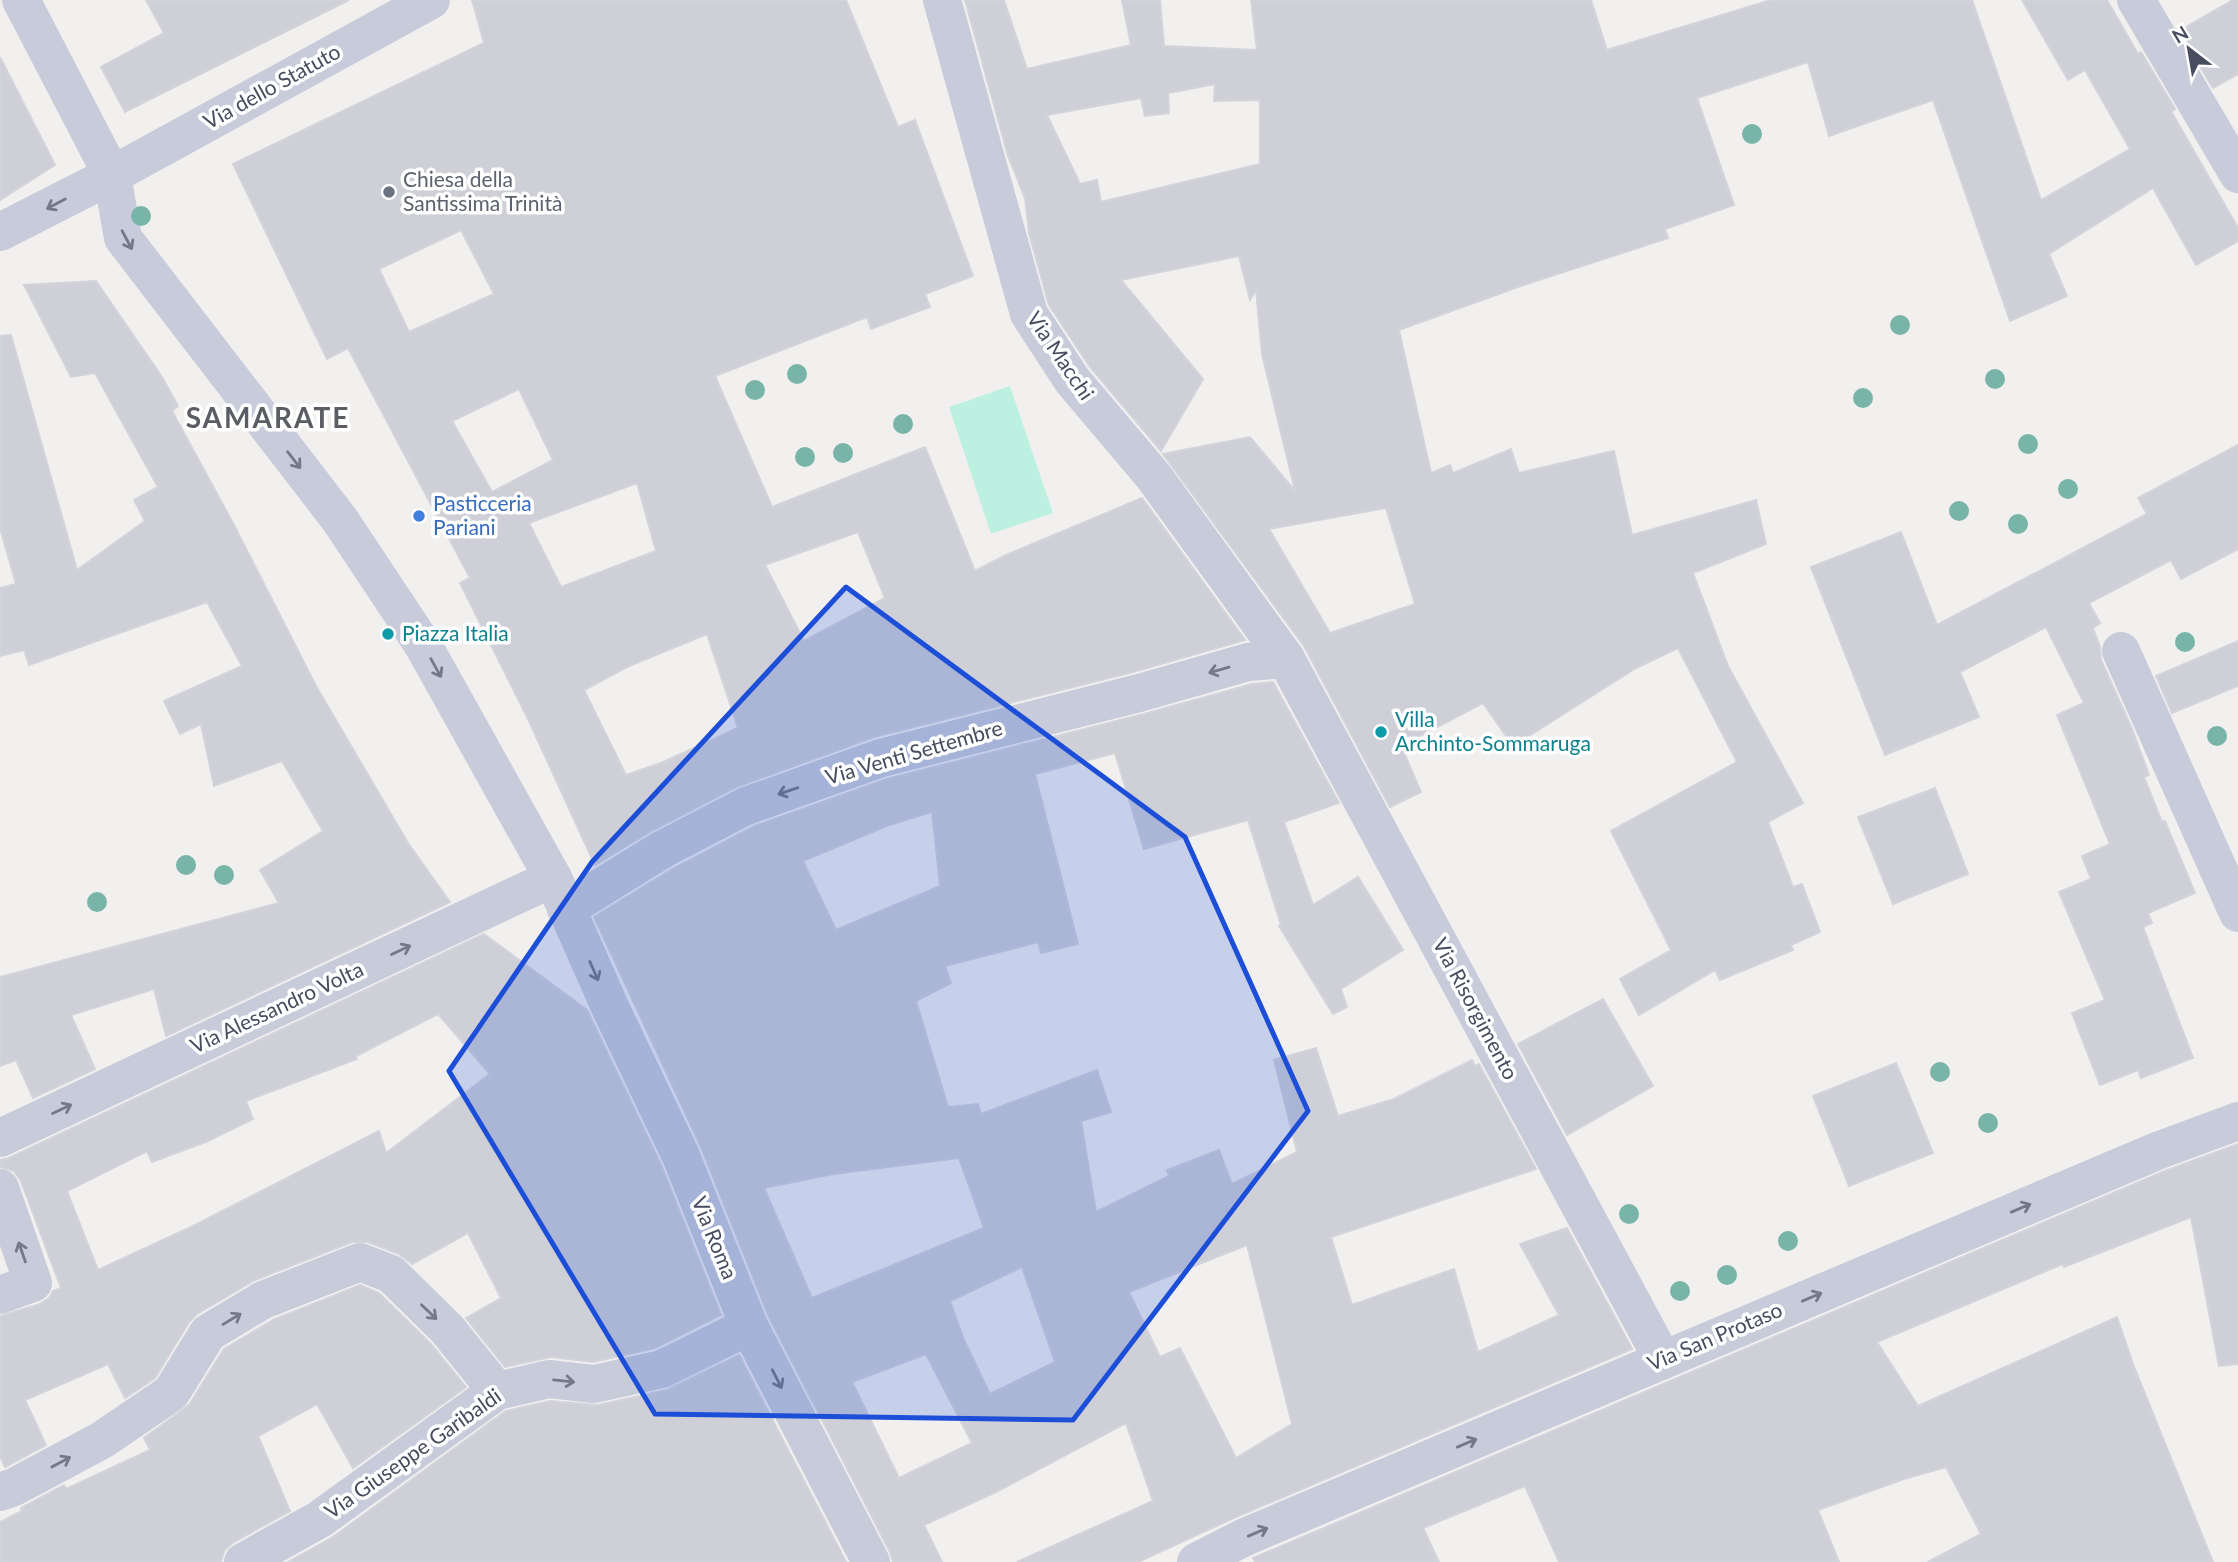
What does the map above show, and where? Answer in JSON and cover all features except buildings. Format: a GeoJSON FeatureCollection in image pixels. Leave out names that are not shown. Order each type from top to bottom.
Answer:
{"type":"FeatureCollection","features":[{"type":"Feature","properties":{"kind":"street"},"geometry":{"type":"LineString","coordinates":[[21,0],[112,175],[123,238],[340,520],[423,646],[560,893]]}},
{"type":"Feature","properties":{"kind":"street","name":"Via dello Statuto"},"geometry":{"type":"LineString","coordinates":[[0,232],[112,175],[432,0]]}},
{"type":"Feature","properties":{"kind":"street","name":"Via Macchi"},"geometry":{"type":"LineString","coordinates":[[942,0],[1029,314],[1072,380],[1154,477],[1286,659]]}},
{"type":"Feature","properties":{"kind":"street"},"geometry":{"type":"LineString","coordinates":[[2136,0],[2238,174]]}},
{"type":"Feature","properties":{"kind":"street"},"geometry":{"type":"LineString","coordinates":[[2121,651],[2238,913]]}},
{"type":"Feature","properties":{"kind":"street","name":"Via Venti Settembre"},"geometry":{"type":"LineString","coordinates":[[560,893],[663,849],[746,806],[881,758],[1139,693],[1248,662],[1286,659]]}},
{"type":"Feature","properties":{"kind":"street","name":"Via Risorgimento"},"geometry":{"type":"LineString","coordinates":[[1286,659],[1663,1360]]}},
{"type":"Feature","properties":{"kind":"street","name":"Via Alessandro Volta"},"geometry":{"type":"LineString","coordinates":[[0,1138],[560,893]]}},
{"type":"Feature","properties":{"kind":"street","name":"Via Roma"},"geometry":{"type":"LineString","coordinates":[[560,893],[610,1007],[681,1156],[750,1326],[871,1562]]}},
{"type":"Feature","properties":{"kind":"street","name":"Via San Protaso"},"geometry":{"type":"LineString","coordinates":[[1196,1562],[1245,1537],[2157,1150],[2238,1121]]}},
{"type":"Feature","properties":{"kind":"street"},"geometry":{"type":"LineString","coordinates":[[0,1188],[33,1283],[0,1295]]}},
{"type":"Feature","properties":{"kind":"street"},"geometry":{"type":"LineString","coordinates":[[0,1492],[102,1440],[172,1393],[208,1334],[263,1300],[360,1262],[391,1274],[447,1329],[497,1391]]}},
{"type":"Feature","properties":{"kind":"street","name":"Via Giuseppe Garibaldi"},"geometry":{"type":"LineString","coordinates":[[243,1562],[320,1519],[497,1391],[549,1379],[594,1384],[662,1369],[750,1326]]}},
{"type":"Feature","properties":{"kind":"highlighted area"},"geometry":{"type":"Polygon","coordinates":[[[846,587],[1185,837],[1308,1111],[1073,1420],[655,1414],[449,1071],[592,862],[846,587]]]}},
{"type":"Feature","properties":{"kind":"green space"},"geometry":{"type":"Polygon","coordinates":[[[1010,386],[1053,513],[991,534],[949,407],[1010,386]]]}},
{"type":"Feature","properties":{"kind":"place","name":"Chiesa della Santissima Trinità"},"geometry":{"type":"Point","coordinates":[389,192]}},
{"type":"Feature","properties":{"kind":"place","name":"Pasticceria Pariani"},"geometry":{"type":"Point","coordinates":[419,516]}},
{"type":"Feature","properties":{"kind":"place","name":"Piazza Italia"},"geometry":{"type":"Point","coordinates":[388,634]}},
{"type":"Feature","properties":{"kind":"place","name":"Villa Archinto-Sommaruga"},"geometry":{"type":"Point","coordinates":[1381,732]}},
{"type":"Feature","properties":{"kind":"district","name":"SAMARATE"},"geometry":{"type":"Point","coordinates":[268,418]}}]}
